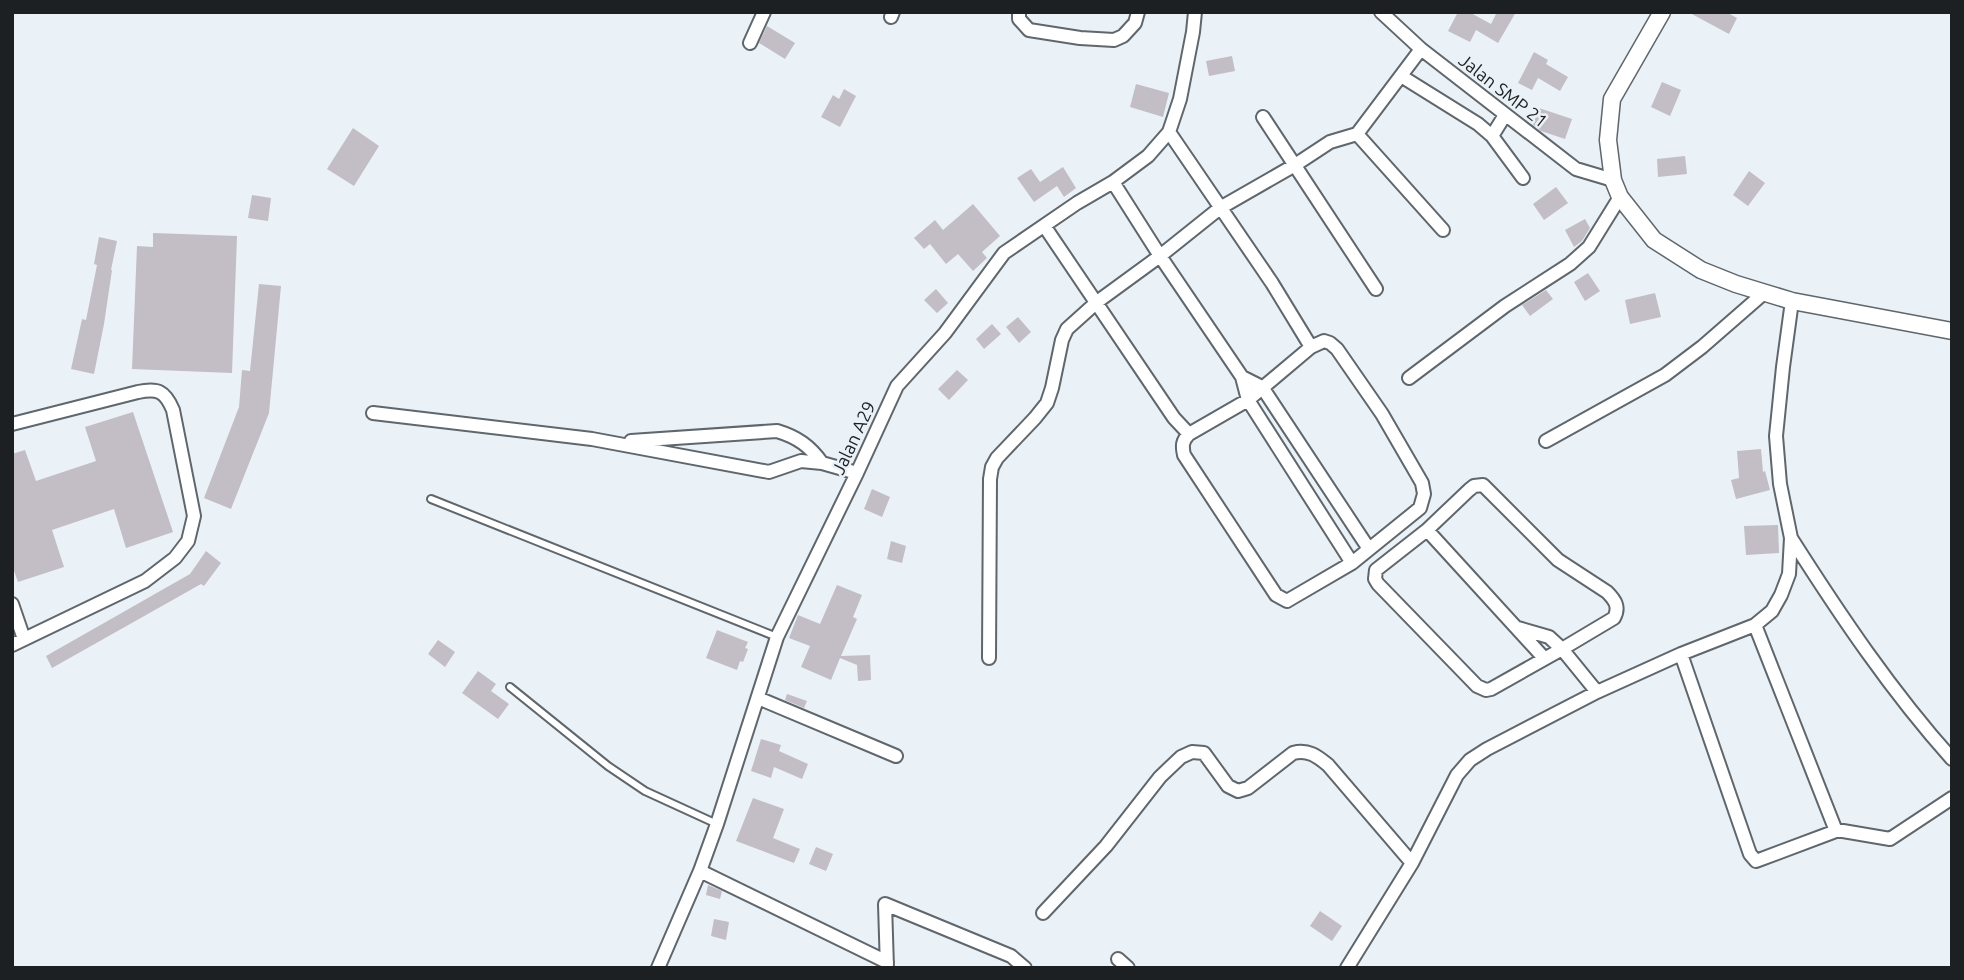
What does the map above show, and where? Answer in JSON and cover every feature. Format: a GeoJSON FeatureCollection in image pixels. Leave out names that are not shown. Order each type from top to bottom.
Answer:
{"type":"FeatureCollection","features":[{"type":"Feature","properties":{"kind":"street"},"geometry":{"type":"LineString","coordinates":[[750,43],[764,12]]}},
{"type":"Feature","properties":{"kind":"street"},"geometry":{"type":"LineString","coordinates":[[1019,12],[1019,19],[1028,30],[1114,40],[1123,36],[1135,23],[1138,12]]}},
{"type":"Feature","properties":{"kind":"street","name":"Jalan A29"},"geometry":{"type":"LineString","coordinates":[[658,968],[717,824],[777,637],[858,473],[897,386],[944,333],[1004,253],[1113,182],[1148,156],[1169,132],[1180,99],[1194,32],[1195,12]]}},
{"type":"Feature","properties":{"kind":"street","name":"Jalan SMP 21"},"geometry":{"type":"LineString","coordinates":[[1381,12],[1421,49],[1576,169],[1614,180]]}},
{"type":"Feature","properties":{"kind":"street"},"geometry":{"type":"LineString","coordinates":[[1662,12],[1612,99],[1608,140],[1614,180],[1620,197],[1654,240],[1701,270],[1764,293],[1792,301],[1952,331]]}},
{"type":"Feature","properties":{"kind":"street"},"geometry":{"type":"LineString","coordinates":[[989,658],[992,467],[1046,402],[1067,329],[1097,302],[1220,208],[1330,142],[1357,134],[1421,49]]}},
{"type":"Feature","properties":{"kind":"street"},"geometry":{"type":"LineString","coordinates":[[1401,76],[1492,135],[1523,178]]}},
{"type":"Feature","properties":{"kind":"street"},"geometry":{"type":"LineString","coordinates":[[1492,135],[1505,116]]}},
{"type":"Feature","properties":{"kind":"street"},"geometry":{"type":"LineString","coordinates":[[1263,117],[1376,289]]}},
{"type":"Feature","properties":{"kind":"street"},"geometry":{"type":"LineString","coordinates":[[1169,132],[1272,283],[1311,347]]}},
{"type":"Feature","properties":{"kind":"street"},"geometry":{"type":"LineString","coordinates":[[1357,134],[1443,230]]}},
{"type":"Feature","properties":{"kind":"street"},"geometry":{"type":"LineString","coordinates":[[1113,182],[1242,377],[1248,400],[1352,563]]}},
{"type":"Feature","properties":{"kind":"street"},"geometry":{"type":"LineString","coordinates":[[1409,378],[1505,306],[1570,264],[1589,247],[1620,197]]}},
{"type":"Feature","properties":{"kind":"street"},"geometry":{"type":"LineString","coordinates":[[1045,227],[1174,418],[1188,434]]}},
{"type":"Feature","properties":{"kind":"street"},"geometry":{"type":"LineString","coordinates":[[1546,441],[1665,375],[1702,348],[1764,293]]}},
{"type":"Feature","properties":{"kind":"street"},"geometry":{"type":"LineString","coordinates":[[1347,968],[1412,863],[1457,775],[1470,760],[1597,692],[1681,654],[1755,625],[1772,611],[1789,574],[1791,538],[1780,484],[1776,436],[1792,301]]}},
{"type":"Feature","properties":{"kind":"street"},"geometry":{"type":"LineString","coordinates":[[1324,341],[1330,343],[1337,349],[1382,414],[1422,483],[1424,494],[1420,508],[1352,563],[1287,601],[1276,595],[1184,455],[1182,447],[1188,434],[1248,400],[1262,387],[1311,347],[1324,341]]}},
{"type":"Feature","properties":{"kind":"street"},"geometry":{"type":"LineString","coordinates":[[1242,377],[1262,387],[1369,549]]}},
{"type":"Feature","properties":{"kind":"street"},"geometry":{"type":"LineString","coordinates":[[12,424],[138,392],[151,390],[162,393],[173,410],[194,516],[188,541],[175,558],[145,581],[18,642],[12,604]]}},
{"type":"Feature","properties":{"kind":"street"},"geometry":{"type":"LineString","coordinates":[[373,413],[613,443],[769,472],[801,461],[822,463],[858,473]]}},
{"type":"Feature","properties":{"kind":"street"},"geometry":{"type":"LineString","coordinates":[[613,443],[777,431],[794,436],[816,454],[822,463]]}},
{"type":"Feature","properties":{"kind":"street"},"geometry":{"type":"LineString","coordinates":[[1483,485],[1558,560],[1607,592],[1614,599],[1618,612],[1615,618],[1486,690],[1478,686],[1375,579],[1376,570],[1427,530],[1474,486],[1483,485]]}},
{"type":"Feature","properties":{"kind":"street"},"geometry":{"type":"LineString","coordinates":[[1427,530],[1544,658]]}},
{"type":"Feature","properties":{"kind":"street"},"geometry":{"type":"LineString","coordinates":[[1791,538],[1870,658],[1952,758]]}},
{"type":"Feature","properties":{"kind":"street"},"geometry":{"type":"LineString","coordinates":[[1755,625],[1836,831]]}},
{"type":"Feature","properties":{"kind":"street"},"geometry":{"type":"LineString","coordinates":[[1517,628],[1549,637],[1597,692]]}},
{"type":"Feature","properties":{"kind":"street"},"geometry":{"type":"LineString","coordinates":[[1681,654],[1753,859],[1756,861],[1836,831],[1890,839],[1952,798]]}},
{"type":"Feature","properties":{"kind":"street"},"geometry":{"type":"LineString","coordinates":[[758,698],[895,756]]}},
{"type":"Feature","properties":{"kind":"street"},"geometry":{"type":"LineString","coordinates":[[1043,913],[1106,846],[1160,777],[1181,757],[1192,751],[1204,753],[1228,786],[1238,791],[1248,788],[1293,753],[1301,751],[1314,754],[1328,765],[1412,863]]}},
{"type":"Feature","properties":{"kind":"street"},"geometry":{"type":"LineString","coordinates":[[700,871],[887,965],[885,904],[1011,956],[1025,968]]}},
{"type":"Feature","properties":{"kind":"lane"},"geometry":{"type":"LineString","coordinates":[[431,499],[777,637]]}},
{"type":"Feature","properties":{"kind":"lane"},"geometry":{"type":"LineString","coordinates":[[510,687],[608,766],[645,791],[717,824]]}},
{"type":"Feature","properties":{"kind":"building"},"geometry":{"type":"Polygon","coordinates":[[[1458,12],[1469,12],[1491,24],[1497,12],[1516,12],[1498,43],[1476,30],[1470,42],[1448,31],[1458,12]]]}},
{"type":"Feature","properties":{"kind":"building"},"geometry":{"type":"Polygon","coordinates":[[[1688,12],[1726,12],[1737,18],[1729,34],[1688,12]]]}},
{"type":"Feature","properties":{"kind":"building"},"geometry":{"type":"Polygon","coordinates":[[[767,26],[795,43],[785,59],[759,43],[767,26]]]}},
{"type":"Feature","properties":{"kind":"building"},"geometry":{"type":"Polygon","coordinates":[[[1534,52],[1548,60],[1546,64],[1568,77],[1560,91],[1538,78],[1532,90],[1518,83],[1534,52]]]}},
{"type":"Feature","properties":{"kind":"building"},"geometry":{"type":"Polygon","coordinates":[[[1232,56],[1235,71],[1209,76],[1206,61],[1232,56]]]}},
{"type":"Feature","properties":{"kind":"building"},"geometry":{"type":"Polygon","coordinates":[[[1662,82],[1681,90],[1670,116],[1651,107],[1662,82]]]}},
{"type":"Feature","properties":{"kind":"building"},"geometry":{"type":"Polygon","coordinates":[[[1136,84],[1169,93],[1163,117],[1130,107],[1136,84]]]}},
{"type":"Feature","properties":{"kind":"building"},"geometry":{"type":"Polygon","coordinates":[[[844,89],[856,96],[840,127],[821,117],[833,95],[839,99],[844,89]]]}},
{"type":"Feature","properties":{"kind":"building"},"geometry":{"type":"Polygon","coordinates":[[[1539,108],[1572,119],[1565,139],[1541,131],[1533,125],[1539,108]]]}},
{"type":"Feature","properties":{"kind":"building"},"geometry":{"type":"Polygon","coordinates":[[[353,128],[379,146],[354,186],[327,169],[353,128]]]}},
{"type":"Feature","properties":{"kind":"building"},"geometry":{"type":"Polygon","coordinates":[[[1685,156],[1687,174],[1658,177],[1657,159],[1685,156]]]}},
{"type":"Feature","properties":{"kind":"building"},"geometry":{"type":"Polygon","coordinates":[[[1063,167],[1076,188],[1064,197],[1057,186],[1034,202],[1017,178],[1031,169],[1040,182],[1063,167]]]}},
{"type":"Feature","properties":{"kind":"building"},"geometry":{"type":"Polygon","coordinates":[[[1749,171],[1765,183],[1748,206],[1733,195],[1749,171]]]}},
{"type":"Feature","properties":{"kind":"building"},"geometry":{"type":"Polygon","coordinates":[[[1556,187],[1568,203],[1544,220],[1533,204],[1556,187]]]}},
{"type":"Feature","properties":{"kind":"building"},"geometry":{"type":"Polygon","coordinates":[[[252,195],[271,198],[268,221],[248,218],[252,195]]]}},
{"type":"Feature","properties":{"kind":"building"},"geometry":{"type":"Polygon","coordinates":[[[973,204],[1000,236],[982,252],[987,258],[973,271],[958,254],[946,264],[930,244],[924,249],[914,238],[935,220],[943,230],[973,204]]]}},
{"type":"Feature","properties":{"kind":"building"},"geometry":{"type":"Polygon","coordinates":[[[1585,219],[1590,228],[1582,241],[1574,247],[1565,230],[1585,219]]]}},
{"type":"Feature","properties":{"kind":"building"},"geometry":{"type":"Polygon","coordinates":[[[153,233],[237,236],[232,373],[132,369],[137,246],[153,247],[153,233]]]}},
{"type":"Feature","properties":{"kind":"building"},"geometry":{"type":"Polygon","coordinates":[[[99,237],[117,241],[94,374],[71,369],[82,319],[86,320],[97,265],[94,264],[99,237]]]}},
{"type":"Feature","properties":{"kind":"building"},"geometry":{"type":"Polygon","coordinates":[[[1588,273],[1600,291],[1585,301],[1574,282],[1588,273]]]}},
{"type":"Feature","properties":{"kind":"building"},"geometry":{"type":"Polygon","coordinates":[[[259,284],[281,286],[269,413],[231,509],[204,498],[239,407],[242,370],[250,371],[259,284]]]}},
{"type":"Feature","properties":{"kind":"building"},"geometry":{"type":"Polygon","coordinates":[[[936,289],[948,303],[937,313],[924,300],[936,289]]]}},
{"type":"Feature","properties":{"kind":"building"},"geometry":{"type":"Polygon","coordinates":[[[1546,290],[1553,299],[1530,316],[1522,305],[1546,290]]]}},
{"type":"Feature","properties":{"kind":"building"},"geometry":{"type":"Polygon","coordinates":[[[1655,293],[1661,317],[1630,324],[1625,300],[1655,293]]]}},
{"type":"Feature","properties":{"kind":"building"},"geometry":{"type":"Polygon","coordinates":[[[1018,317],[1031,332],[1019,343],[1006,327],[1018,317]]]}},
{"type":"Feature","properties":{"kind":"building"},"geometry":{"type":"Polygon","coordinates":[[[992,324],[1001,334],[984,349],[976,339],[992,324]]]}},
{"type":"Feature","properties":{"kind":"building"},"geometry":{"type":"Polygon","coordinates":[[[957,370],[968,380],[949,400],[938,389],[957,370]]]}},
{"type":"Feature","properties":{"kind":"building"},"geometry":{"type":"Polygon","coordinates":[[[133,412],[173,532],[126,548],[114,509],[52,530],[64,567],[18,582],[12,565],[12,454],[25,450],[36,481],[96,461],[85,427],[133,412]]]}},
{"type":"Feature","properties":{"kind":"building"},"geometry":{"type":"Polygon","coordinates":[[[1761,449],[1763,472],[1765,471],[1770,490],[1736,499],[1731,480],[1739,478],[1737,451],[1761,449]]]}},
{"type":"Feature","properties":{"kind":"building"},"geometry":{"type":"Polygon","coordinates":[[[872,489],[890,497],[882,517],[864,509],[872,489]]]}},
{"type":"Feature","properties":{"kind":"building"},"geometry":{"type":"Polygon","coordinates":[[[1778,525],[1779,553],[1746,555],[1744,526],[1778,525]]]}},
{"type":"Feature","properties":{"kind":"building"},"geometry":{"type":"Polygon","coordinates":[[[891,541],[906,546],[902,563],[887,559],[891,541]]]}},
{"type":"Feature","properties":{"kind":"building"},"geometry":{"type":"Polygon","coordinates":[[[206,551],[221,563],[204,586],[201,584],[52,668],[46,656],[190,574],[206,551]]]}},
{"type":"Feature","properties":{"kind":"building"},"geometry":{"type":"Polygon","coordinates":[[[837,585],[862,595],[853,617],[857,619],[841,656],[870,655],[871,680],[858,681],[857,665],[840,658],[831,680],[801,667],[810,646],[789,638],[798,615],[820,624],[837,585]]]}},
{"type":"Feature","properties":{"kind":"building"},"geometry":{"type":"Polygon","coordinates":[[[717,630],[748,642],[743,662],[740,661],[737,670],[706,658],[717,630]]]}},
{"type":"Feature","properties":{"kind":"building"},"geometry":{"type":"Polygon","coordinates":[[[438,640],[455,652],[445,667],[428,654],[438,640]]]}},
{"type":"Feature","properties":{"kind":"building"},"geometry":{"type":"Polygon","coordinates":[[[478,671],[496,684],[491,691],[509,704],[498,719],[462,693],[478,671]]]}},
{"type":"Feature","properties":{"kind":"building"},"geometry":{"type":"Polygon","coordinates":[[[787,694],[807,701],[804,708],[785,700],[787,694]]]}},
{"type":"Feature","properties":{"kind":"building"},"geometry":{"type":"Polygon","coordinates":[[[761,739],[781,745],[779,751],[808,764],[802,779],[774,767],[771,778],[751,771],[761,739]]]}},
{"type":"Feature","properties":{"kind":"building"},"geometry":{"type":"Polygon","coordinates":[[[753,798],[784,809],[773,838],[800,849],[794,863],[736,841],[753,798]]]}},
{"type":"Feature","properties":{"kind":"building"},"geometry":{"type":"Polygon","coordinates":[[[816,847],[833,854],[826,871],[809,864],[816,847]]]}},
{"type":"Feature","properties":{"kind":"building"},"geometry":{"type":"Polygon","coordinates":[[[708,885],[722,891],[720,899],[706,895],[708,885]]]}},
{"type":"Feature","properties":{"kind":"building"},"geometry":{"type":"Polygon","coordinates":[[[1320,911],[1342,926],[1332,941],[1310,926],[1320,911]]]}},
{"type":"Feature","properties":{"kind":"building"},"geometry":{"type":"Polygon","coordinates":[[[714,919],[729,922],[726,940],[711,936],[714,919]]]}}]}
